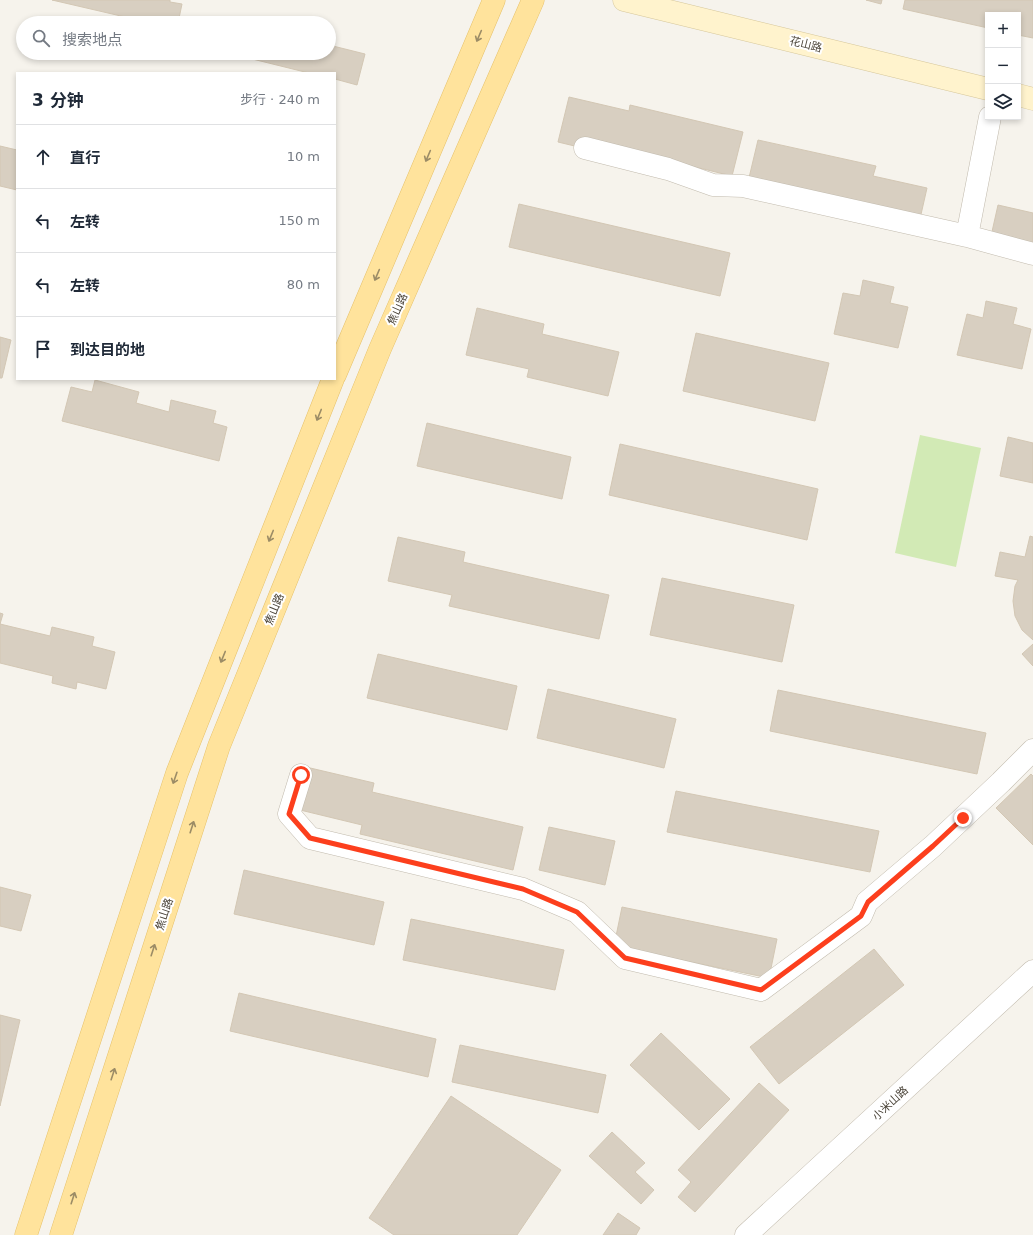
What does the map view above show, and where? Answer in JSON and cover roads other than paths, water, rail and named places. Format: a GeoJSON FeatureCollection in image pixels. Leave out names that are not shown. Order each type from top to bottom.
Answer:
{"type":"FeatureCollection","features":[{"type":"Feature","properties":{"kind":"main road"},"geometry":{"type":"LineString","coordinates":[[336,373],[494,0]]}},
{"type":"Feature","properties":{"kind":"main road","name":"焦山路"},"geometry":{"type":"LineString","coordinates":[[61,1235],[219,746],[380,349],[533,0]]}},
{"type":"Feature","properties":{"kind":"main road","name":"花山路"},"geometry":{"type":"LineString","coordinates":[[624,0],[985,88]]}},
{"type":"Feature","properties":{"kind":"main road"},"geometry":{"type":"LineString","coordinates":[[1021,96],[1033,99]]}},
{"type":"Feature","properties":{"kind":"main road"},"geometry":{"type":"LineString","coordinates":[[26,1235],[177,773],[333,380]]}},
{"type":"Feature","properties":{"kind":"street"},"geometry":{"type":"LineString","coordinates":[[967,236],[989,120]]}},
{"type":"Feature","properties":{"kind":"street"},"geometry":{"type":"LineString","coordinates":[[585,148],[668,169],[713,185],[743,186],[967,236],[1033,254]]}},
{"type":"Feature","properties":{"kind":"street"},"geometry":{"type":"LineString","coordinates":[[301,775],[289,814],[310,838],[523,889],[577,912],[625,958],[761,990],[861,916],[868,902],[933,846],[1033,750]]}},
{"type":"Feature","properties":{"kind":"street","name":"小米山路"},"geometry":{"type":"LineString","coordinates":[[746,1235],[1033,971]]}}]}
